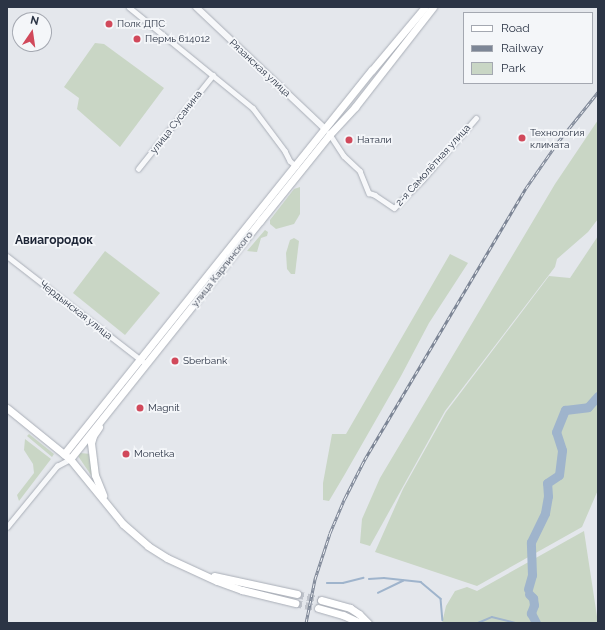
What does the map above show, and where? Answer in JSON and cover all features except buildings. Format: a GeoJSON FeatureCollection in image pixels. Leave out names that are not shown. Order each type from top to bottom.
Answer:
{"type":"FeatureCollection","features":[{"type":"Feature","properties":{"kind":"main road","name":"улица Карпинского"},"geometry":{"type":"LineString","coordinates":[[67,456],[328,132],[376,65],[425,7]]}},
{"type":"Feature","properties":{"kind":"main road","name":"улица Карпинского"},"geometry":{"type":"LineString","coordinates":[[231,252],[296,166],[328,132],[355,107],[433,7]]}},
{"type":"Feature","properties":{"kind":"main road"},"geometry":{"type":"LineString","coordinates":[[376,65],[376,72],[383,71]]}},
{"type":"Feature","properties":{"kind":"main road","name":"улица Карпинского"},"geometry":{"type":"LineString","coordinates":[[67,456],[104,417],[143,362]]}},
{"type":"Feature","properties":{"kind":"main road"},"geometry":{"type":"LineString","coordinates":[[7,408],[67,456],[128,528],[148,546],[196,572],[235,588],[295,603]]}},
{"type":"Feature","properties":{"kind":"main road"},"geometry":{"type":"LineString","coordinates":[[104,417],[93,436],[91,443],[95,474],[109,506]]}},
{"type":"Feature","properties":{"kind":"main road"},"geometry":{"type":"LineString","coordinates":[[196,572],[297,594]]}},
{"type":"Feature","properties":{"kind":"main road"},"geometry":{"type":"LineString","coordinates":[[321,600],[350,608],[368,623]]}},
{"type":"Feature","properties":{"kind":"main road"},"geometry":{"type":"LineString","coordinates":[[318,608],[343,615],[360,623]]}},
{"type":"Feature","properties":{"kind":"street"},"geometry":{"type":"LineString","coordinates":[[129,7],[253,108],[285,151],[290,161],[296,166]]}},
{"type":"Feature","properties":{"kind":"street","name":"Рязанская улица"},"geometry":{"type":"LineString","coordinates":[[196,7],[328,132]]}},
{"type":"Feature","properties":{"kind":"street","name":"улица Сусанина"},"geometry":{"type":"LineString","coordinates":[[138,169],[213,74]]}},
{"type":"Feature","properties":{"kind":"street","name":"2-я Самолётная улица"},"geometry":{"type":"LineString","coordinates":[[328,132],[344,156],[360,171],[369,193],[375,195],[394,208],[422,180],[476,118]]}},
{"type":"Feature","properties":{"kind":"street","name":"Чердынская улица"},"geometry":{"type":"LineString","coordinates":[[7,256],[143,362]]}},
{"type":"Feature","properties":{"kind":"street"},"geometry":{"type":"LineString","coordinates":[[57,466],[67,456]]}},
{"type":"Feature","properties":{"kind":"street","name":"улица Карпинского"},"geometry":{"type":"LineString","coordinates":[[7,527],[67,456]]}},
{"type":"Feature","properties":{"kind":"green space"},"geometry":{"type":"Polygon","coordinates":[[[95,43],[104,44],[164,88],[120,147],[77,109],[79,98],[64,87],[95,43]]]}},
{"type":"Feature","properties":{"kind":"green space"},"geometry":{"type":"Polygon","coordinates":[[[598,120],[598,219],[588,232],[557,259],[555,267],[445,411],[370,546],[360,543],[362,519],[380,478],[555,184],[598,120]]]}},
{"type":"Feature","properties":{"kind":"green space"},"geometry":{"type":"Polygon","coordinates":[[[300,187],[300,214],[294,224],[276,229],[270,224],[270,220],[294,189],[300,187]]]}},
{"type":"Feature","properties":{"kind":"green space"},"geometry":{"type":"Polygon","coordinates":[[[265,230],[268,232],[267,236],[261,238],[257,252],[247,251],[265,230]]]}},
{"type":"Feature","properties":{"kind":"green space"},"geometry":{"type":"Polygon","coordinates":[[[598,236],[598,490],[582,527],[477,586],[375,552],[403,489],[446,412],[549,276],[570,278],[598,236]]]}},
{"type":"Feature","properties":{"kind":"green space"},"geometry":{"type":"Polygon","coordinates":[[[294,238],[299,241],[295,274],[291,274],[287,269],[286,253],[290,240],[294,238]]]}},
{"type":"Feature","properties":{"kind":"green space"},"geometry":{"type":"Polygon","coordinates":[[[105,251],[160,293],[125,335],[73,293],[105,251]]]}},
{"type":"Feature","properties":{"kind":"green space"},"geometry":{"type":"Polygon","coordinates":[[[450,254],[468,263],[429,323],[401,376],[329,501],[323,500],[323,483],[332,434],[346,434],[450,254]]]}},
{"type":"Feature","properties":{"kind":"green space"},"geometry":{"type":"Polygon","coordinates":[[[29,434],[54,454],[52,457],[27,436],[29,434]]]}},
{"type":"Feature","properties":{"kind":"green space"},"geometry":{"type":"Polygon","coordinates":[[[25,439],[51,459],[19,501],[17,495],[34,473],[33,464],[24,450],[25,439]]]}},
{"type":"Feature","properties":{"kind":"green space"},"geometry":{"type":"Polygon","coordinates":[[[80,453],[91,454],[93,478],[78,456],[80,453]]]}},
{"type":"Feature","properties":{"kind":"green space"},"geometry":{"type":"Polygon","coordinates":[[[584,531],[598,623],[442,623],[446,606],[455,591],[467,587],[477,591],[584,531]]]}},
{"type":"Feature","properties":{"kind":"waterway"},"geometry":{"type":"LineString","coordinates":[[528,589],[532,575],[531,542],[545,513],[548,496],[547,483],[559,475],[562,450],[556,432],[565,410],[588,407],[598,396]]}},
{"type":"Feature","properties":{"kind":"waterway"},"geometry":{"type":"LineString","coordinates":[[327,583],[343,583],[363,578]]}},
{"type":"Feature","properties":{"kind":"waterway"},"geometry":{"type":"LineString","coordinates":[[369,579],[384,578],[421,582],[441,599],[443,620]]}},
{"type":"Feature","properties":{"kind":"waterway"},"geometry":{"type":"LineString","coordinates":[[378,593],[403,581]]}},
{"type":"Feature","properties":{"kind":"waterway"},"geometry":{"type":"LineString","coordinates":[[529,594],[533,598],[534,605],[531,613],[536,623]]}},
{"type":"Feature","properties":{"kind":"waterway"},"geometry":{"type":"LineString","coordinates":[[478,623],[492,617],[516,623]]}},
{"type":"Feature","properties":{"kind":"waterway"},"geometry":{"type":"LineString","coordinates":[[526,623],[536,623]]}},
{"type":"Feature","properties":{"kind":"tunnel"},"geometry":{"type":"LineString","coordinates":[[297,594],[321,600]]}},
{"type":"Feature","properties":{"kind":"tunnel"},"geometry":{"type":"LineString","coordinates":[[295,603],[318,608]]}},
{"type":"Feature","properties":{"kind":"railway"},"geometry":{"type":"LineString","coordinates":[[306,623],[315,579],[330,533],[345,498],[365,459],[526,188],[558,142],[598,92]]}},
{"type":"Feature","properties":{"kind":"place","name":"Полк ДПС"},"geometry":{"type":"Point","coordinates":[109,24]}},
{"type":"Feature","properties":{"kind":"place","name":"Пермь 614012"},"geometry":{"type":"Point","coordinates":[137,39]}},
{"type":"Feature","properties":{"kind":"place","name":"Технология климата"},"geometry":{"type":"Point","coordinates":[522,138]}},
{"type":"Feature","properties":{"kind":"place","name":"Натали"},"geometry":{"type":"Point","coordinates":[349,140]}},
{"type":"Feature","properties":{"kind":"place","name":"Sberbank"},"geometry":{"type":"Point","coordinates":[175,361]}},
{"type":"Feature","properties":{"kind":"place","name":"Magnit"},"geometry":{"type":"Point","coordinates":[140,408]}},
{"type":"Feature","properties":{"kind":"place","name":"Monetka"},"geometry":{"type":"Point","coordinates":[126,454]}},
{"type":"Feature","properties":{"kind":"district","name":"Авиагородок"},"geometry":{"type":"Point","coordinates":[54,241]}}]}
